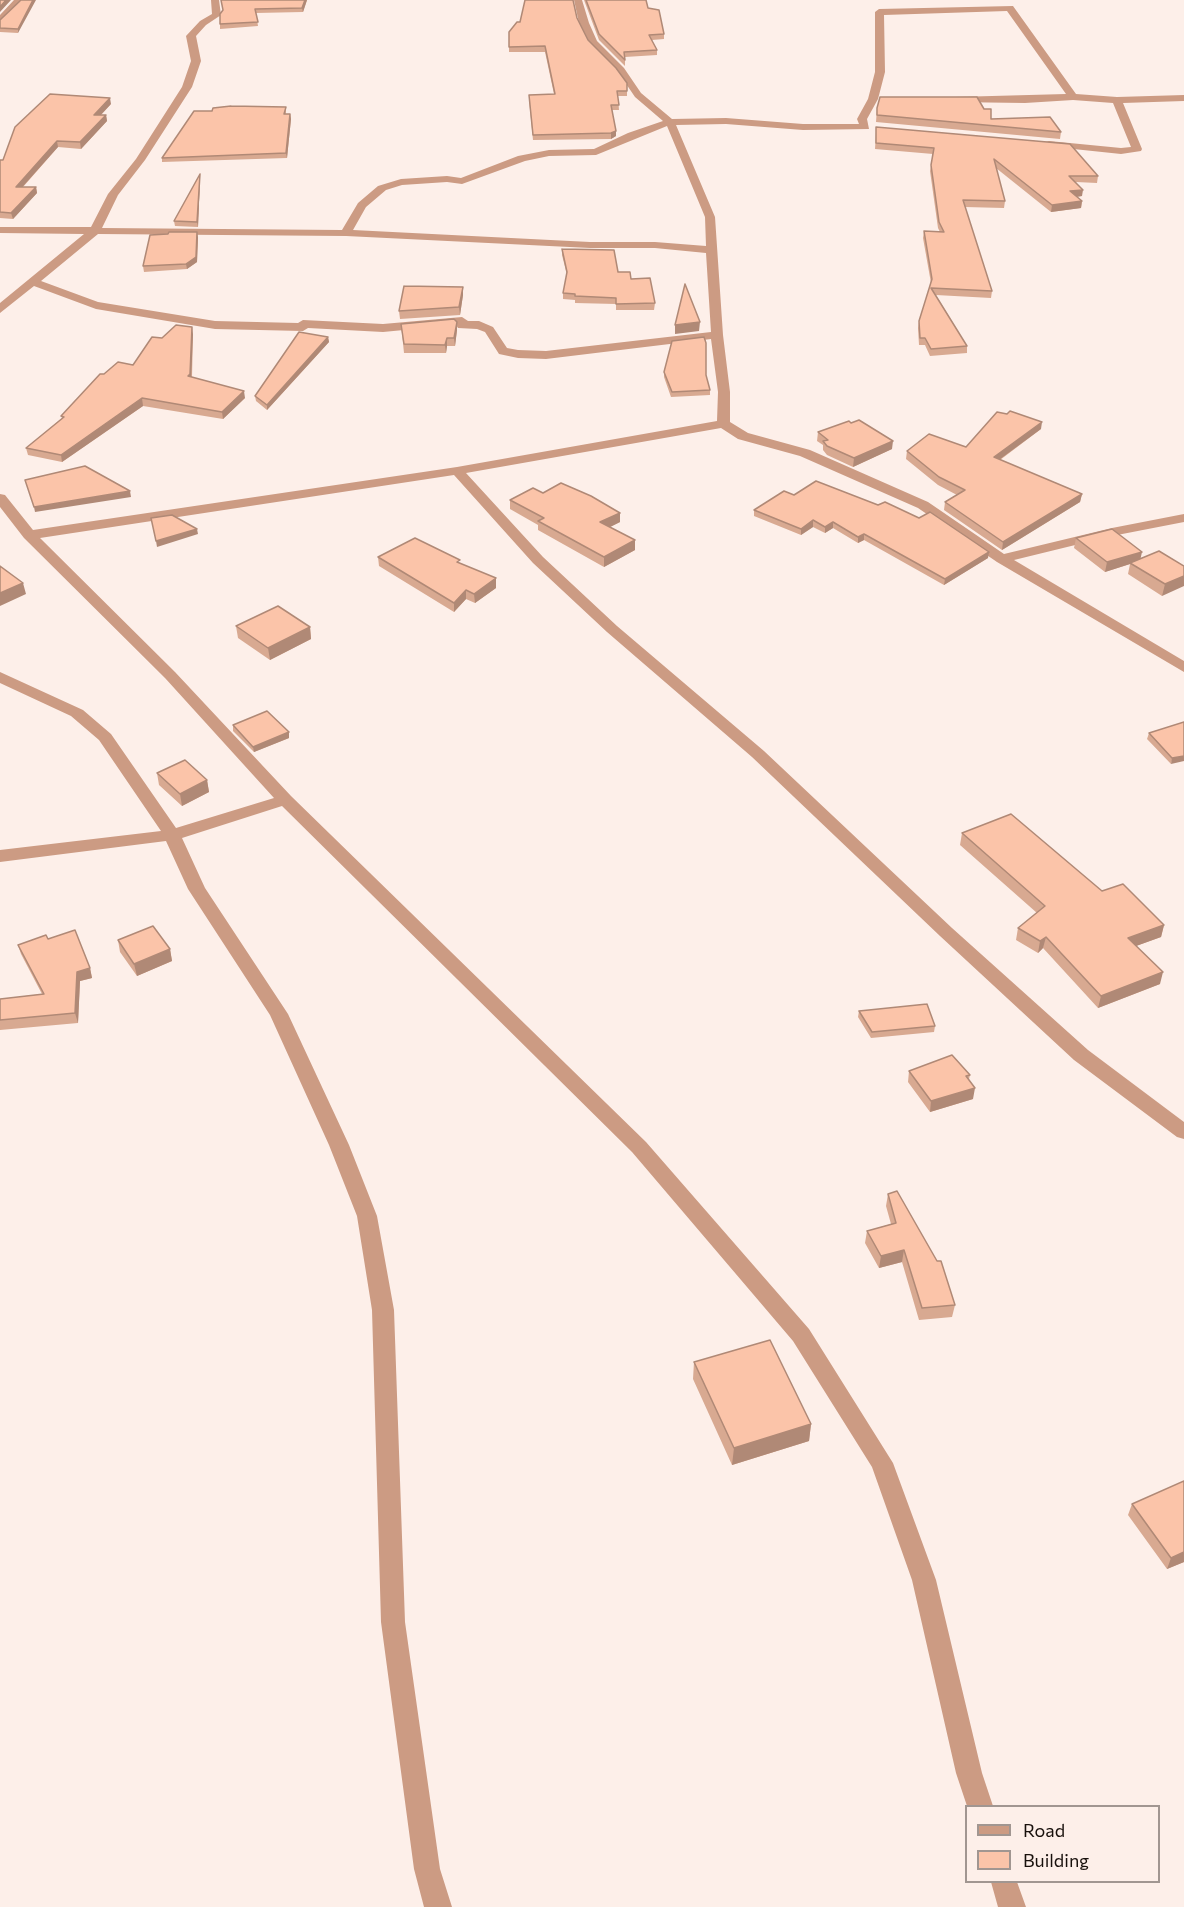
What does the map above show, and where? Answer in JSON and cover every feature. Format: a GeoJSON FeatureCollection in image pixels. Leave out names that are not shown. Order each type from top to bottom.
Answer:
{"type":"FeatureCollection","features":[{"type":"Feature","properties":{"kind":"street"},"geometry":{"type":"LineString","coordinates":[[0,20],[19,0]]}},
{"type":"Feature","properties":{"kind":"street"},"geometry":{"type":"LineString","coordinates":[[0,309],[95,231],[113,194],[140,160],[187,87],[196,61],[191,36],[203,23],[217,15],[215,0]]}},
{"type":"Feature","properties":{"kind":"street"},"geometry":{"type":"LineString","coordinates":[[578,0],[584,23],[593,42],[621,70],[638,95],[670,122],[710,217],[717,335],[724,392],[723,424]]}},
{"type":"Feature","properties":{"kind":"street"},"geometry":{"type":"LineString","coordinates":[[865,127],[862,119],[873,99],[880,72],[879,12],[1010,8],[1073,97]]}},
{"type":"Feature","properties":{"kind":"street"},"geometry":{"type":"LineString","coordinates":[[943,99],[1184,98]]}},
{"type":"Feature","properties":{"kind":"street"},"geometry":{"type":"LineString","coordinates":[[873,99],[884,99]]}},
{"type":"Feature","properties":{"kind":"street"},"geometry":{"type":"LineString","coordinates":[[1034,142],[1132,151],[1137,149],[1118,100]]}},
{"type":"Feature","properties":{"kind":"street"},"geometry":{"type":"LineString","coordinates":[[346,233],[362,205],[382,188],[401,182],[447,179],[462,181],[522,158],[549,153],[597,153],[632,135],[670,122],[726,121],[803,127],[876,128]]}},
{"type":"Feature","properties":{"kind":"street"},"geometry":{"type":"LineString","coordinates":[[0,230],[346,233],[590,245],[655,245],[713,250]]}},
{"type":"Feature","properties":{"kind":"street"},"geometry":{"type":"LineString","coordinates":[[33,282],[96,304],[215,325],[303,327],[303,324],[383,328],[462,321],[462,324],[479,325],[489,330],[503,351],[518,354],[546,355],[717,335]]}},
{"type":"Feature","properties":{"kind":"street"},"geometry":{"type":"LineString","coordinates":[[29,535],[456,471],[723,424],[743,436],[805,453],[923,505],[1002,560],[1184,667]]}},
{"type":"Feature","properties":{"kind":"street"},"geometry":{"type":"LineString","coordinates":[[456,471],[538,560],[612,629],[758,754],[946,932],[1081,1054],[1184,1132]]}},
{"type":"Feature","properties":{"kind":"street"},"geometry":{"type":"LineString","coordinates":[[0,498],[29,535],[170,675],[285,800],[639,1147],[801,1335],[882,1463],[924,1580],[969,1773],[980,1805]]}},
{"type":"Feature","properties":{"kind":"street"},"geometry":{"type":"LineString","coordinates":[[1002,560],[1112,532],[1184,518]]}},
{"type":"Feature","properties":{"kind":"street"},"geometry":{"type":"LineString","coordinates":[[0,677],[77,713],[105,737],[172,835],[197,889],[279,1014],[339,1145],[368,1216],[383,1310],[393,1622],[427,1869],[438,1907]]}},
{"type":"Feature","properties":{"kind":"street"},"geometry":{"type":"LineString","coordinates":[[0,856],[172,835],[285,800]]}},
{"type":"Feature","properties":{"kind":"street"},"geometry":{"type":"LineString","coordinates":[[1005,1883],[1012,1907]]}},
{"type":"Feature","properties":{"kind":"building"},"geometry":{"type":"Polygon","coordinates":[[[21,0],[33,0],[18,29],[0,28],[0,20],[21,0]]]}},
{"type":"Feature","properties":{"kind":"building"},"geometry":{"type":"Polygon","coordinates":[[[221,0],[305,0],[302,8],[255,9],[258,22],[220,24],[220,14],[223,10],[221,0]]]}},
{"type":"Feature","properties":{"kind":"building"},"geometry":{"type":"Polygon","coordinates":[[[525,0],[573,0],[577,18],[588,40],[616,68],[627,83],[627,91],[617,91],[619,105],[611,105],[616,131],[533,135],[529,95],[555,94],[545,46],[509,47],[509,32],[517,22],[520,22],[525,0]]]}},
{"type":"Feature","properties":{"kind":"building"},"geometry":{"type":"Polygon","coordinates":[[[586,0],[646,0],[648,8],[659,10],[664,34],[649,35],[657,50],[624,52],[625,60],[599,34],[586,0]]]}},
{"type":"Feature","properties":{"kind":"building"},"geometry":{"type":"Polygon","coordinates":[[[50,94],[110,98],[94,115],[106,115],[80,142],[57,141],[16,187],[36,187],[11,213],[0,212],[0,160],[3,160],[15,127],[50,94]]]}},
{"type":"Feature","properties":{"kind":"building"},"geometry":{"type":"Polygon","coordinates":[[[880,97],[977,97],[984,109],[991,109],[991,119],[1050,117],[1061,132],[877,115],[880,97]]]}},
{"type":"Feature","properties":{"kind":"building"},"geometry":{"type":"Polygon","coordinates":[[[286,107],[284,114],[290,114],[286,153],[162,158],[194,111],[212,111],[213,108],[286,107]]]}},
{"type":"Feature","properties":{"kind":"building"},"geometry":{"type":"Polygon","coordinates":[[[876,127],[1070,144],[1098,176],[1069,176],[1083,190],[1070,191],[1082,201],[1052,205],[994,159],[1005,201],[963,200],[992,291],[931,288],[967,346],[931,349],[925,338],[920,338],[919,321],[932,279],[924,231],[944,232],[939,222],[931,165],[934,148],[876,143],[876,127]]]}},
{"type":"Feature","properties":{"kind":"building"},"geometry":{"type":"Polygon","coordinates":[[[200,174],[197,222],[174,221],[200,174]]]}},
{"type":"Feature","properties":{"kind":"building"},"geometry":{"type":"Polygon","coordinates":[[[169,232],[197,232],[196,257],[186,264],[143,266],[150,235],[168,234],[169,232]]]}},
{"type":"Feature","properties":{"kind":"building"},"geometry":{"type":"Polygon","coordinates":[[[562,249],[614,250],[618,272],[630,272],[631,279],[650,278],[655,303],[616,304],[616,298],[575,296],[575,294],[563,293],[567,272],[562,249]]]}},
{"type":"Feature","properties":{"kind":"building"},"geometry":{"type":"Polygon","coordinates":[[[685,284],[700,322],[675,325],[685,284]]]}},
{"type":"Feature","properties":{"kind":"building"},"geometry":{"type":"Polygon","coordinates":[[[404,286],[463,287],[459,307],[399,311],[404,286]]]}},
{"type":"Feature","properties":{"kind":"building"},"geometry":{"type":"Polygon","coordinates":[[[454,319],[457,322],[454,338],[447,338],[445,345],[404,344],[401,324],[454,319]]]}},
{"type":"Feature","properties":{"kind":"building"},"geometry":{"type":"Polygon","coordinates":[[[176,325],[192,327],[190,374],[188,376],[244,391],[222,412],[142,398],[61,455],[26,448],[64,417],[61,416],[100,374],[104,374],[118,362],[133,365],[152,337],[162,338],[176,325]]]}},
{"type":"Feature","properties":{"kind":"building"},"geometry":{"type":"Polygon","coordinates":[[[299,332],[328,337],[267,405],[255,396],[299,332]]]}},
{"type":"Feature","properties":{"kind":"building"},"geometry":{"type":"Polygon","coordinates":[[[704,337],[706,375],[710,390],[672,392],[664,372],[672,341],[704,337]]]}},
{"type":"Feature","properties":{"kind":"building"},"geometry":{"type":"Polygon","coordinates":[[[1010,411],[1042,422],[994,457],[1082,494],[1003,542],[945,502],[965,490],[939,477],[907,451],[929,434],[966,447],[997,412],[1007,414],[1010,411]]]}},
{"type":"Feature","properties":{"kind":"building"},"geometry":{"type":"Polygon","coordinates":[[[859,420],[893,441],[854,458],[827,446],[823,441],[828,440],[818,432],[849,421],[851,423],[859,420]]]}},
{"type":"Feature","properties":{"kind":"building"},"geometry":{"type":"Polygon","coordinates":[[[85,466],[130,491],[34,507],[25,480],[85,466]]]}},
{"type":"Feature","properties":{"kind":"building"},"geometry":{"type":"Polygon","coordinates":[[[816,481],[878,505],[885,502],[919,518],[930,512],[989,552],[945,579],[864,534],[858,537],[833,522],[825,527],[813,520],[801,529],[754,510],[784,491],[794,495],[816,481]]]}},
{"type":"Feature","properties":{"kind":"building"},"geometry":{"type":"Polygon","coordinates":[[[561,483],[591,496],[620,513],[600,522],[635,540],[604,557],[538,521],[544,518],[510,500],[533,488],[543,493],[561,483]]]}},
{"type":"Feature","properties":{"kind":"building"},"geometry":{"type":"Polygon","coordinates":[[[172,515],[197,529],[156,541],[151,518],[172,515]]]}},
{"type":"Feature","properties":{"kind":"building"},"geometry":{"type":"Polygon","coordinates":[[[1112,529],[1142,552],[1107,562],[1076,538],[1112,529]]]}},
{"type":"Feature","properties":{"kind":"building"},"geometry":{"type":"Polygon","coordinates":[[[415,538],[460,560],[457,562],[496,578],[474,594],[466,590],[454,603],[378,557],[415,538]]]}},
{"type":"Feature","properties":{"kind":"building"},"geometry":{"type":"Polygon","coordinates":[[[1159,551],[1184,566],[1184,576],[1165,584],[1130,563],[1159,551]]]}},
{"type":"Feature","properties":{"kind":"building"},"geometry":{"type":"Polygon","coordinates":[[[0,566],[23,583],[0,593],[0,566]]]}},
{"type":"Feature","properties":{"kind":"building"},"geometry":{"type":"Polygon","coordinates":[[[278,606],[310,627],[268,648],[236,626],[278,606]]]}},
{"type":"Feature","properties":{"kind":"building"},"geometry":{"type":"Polygon","coordinates":[[[267,711],[289,732],[253,747],[233,725],[267,711]]]}},
{"type":"Feature","properties":{"kind":"building"},"geometry":{"type":"Polygon","coordinates":[[[1184,722],[1184,756],[1172,758],[1149,733],[1184,722]]]}},
{"type":"Feature","properties":{"kind":"building"},"geometry":{"type":"Polygon","coordinates":[[[185,760],[207,780],[180,794],[157,773],[185,760]]]}},
{"type":"Feature","properties":{"kind":"building"},"geometry":{"type":"Polygon","coordinates":[[[1011,814],[1102,891],[1123,884],[1164,925],[1128,938],[1163,972],[1101,996],[1046,937],[1040,941],[1018,928],[1045,906],[962,833],[1011,814]]]}},
{"type":"Feature","properties":{"kind":"building"},"geometry":{"type":"Polygon","coordinates":[[[153,926],[170,949],[134,964],[118,940],[153,926]]]}},
{"type":"Feature","properties":{"kind":"building"},"geometry":{"type":"Polygon","coordinates":[[[75,930],[90,968],[77,972],[75,1013],[0,1020],[0,999],[44,994],[18,945],[46,935],[48,939],[75,930]]]}},
{"type":"Feature","properties":{"kind":"building"},"geometry":{"type":"Polygon","coordinates":[[[927,1004],[935,1026],[872,1032],[859,1011],[927,1004]]]}},
{"type":"Feature","properties":{"kind":"building"},"geometry":{"type":"Polygon","coordinates":[[[952,1055],[970,1075],[966,1076],[975,1088],[931,1101],[909,1071],[952,1055]]]}},
{"type":"Feature","properties":{"kind":"building"},"geometry":{"type":"Polygon","coordinates":[[[897,1191],[937,1261],[941,1261],[955,1305],[922,1308],[904,1250],[881,1256],[867,1231],[896,1223],[888,1194],[897,1191]]]}},
{"type":"Feature","properties":{"kind":"building"},"geometry":{"type":"Polygon","coordinates":[[[770,1340],[811,1424],[734,1448],[694,1362],[770,1340]]]}},
{"type":"Feature","properties":{"kind":"building"},"geometry":{"type":"Polygon","coordinates":[[[1184,1481],[1184,1552],[1171,1558],[1132,1504],[1184,1481]]]}}]}
